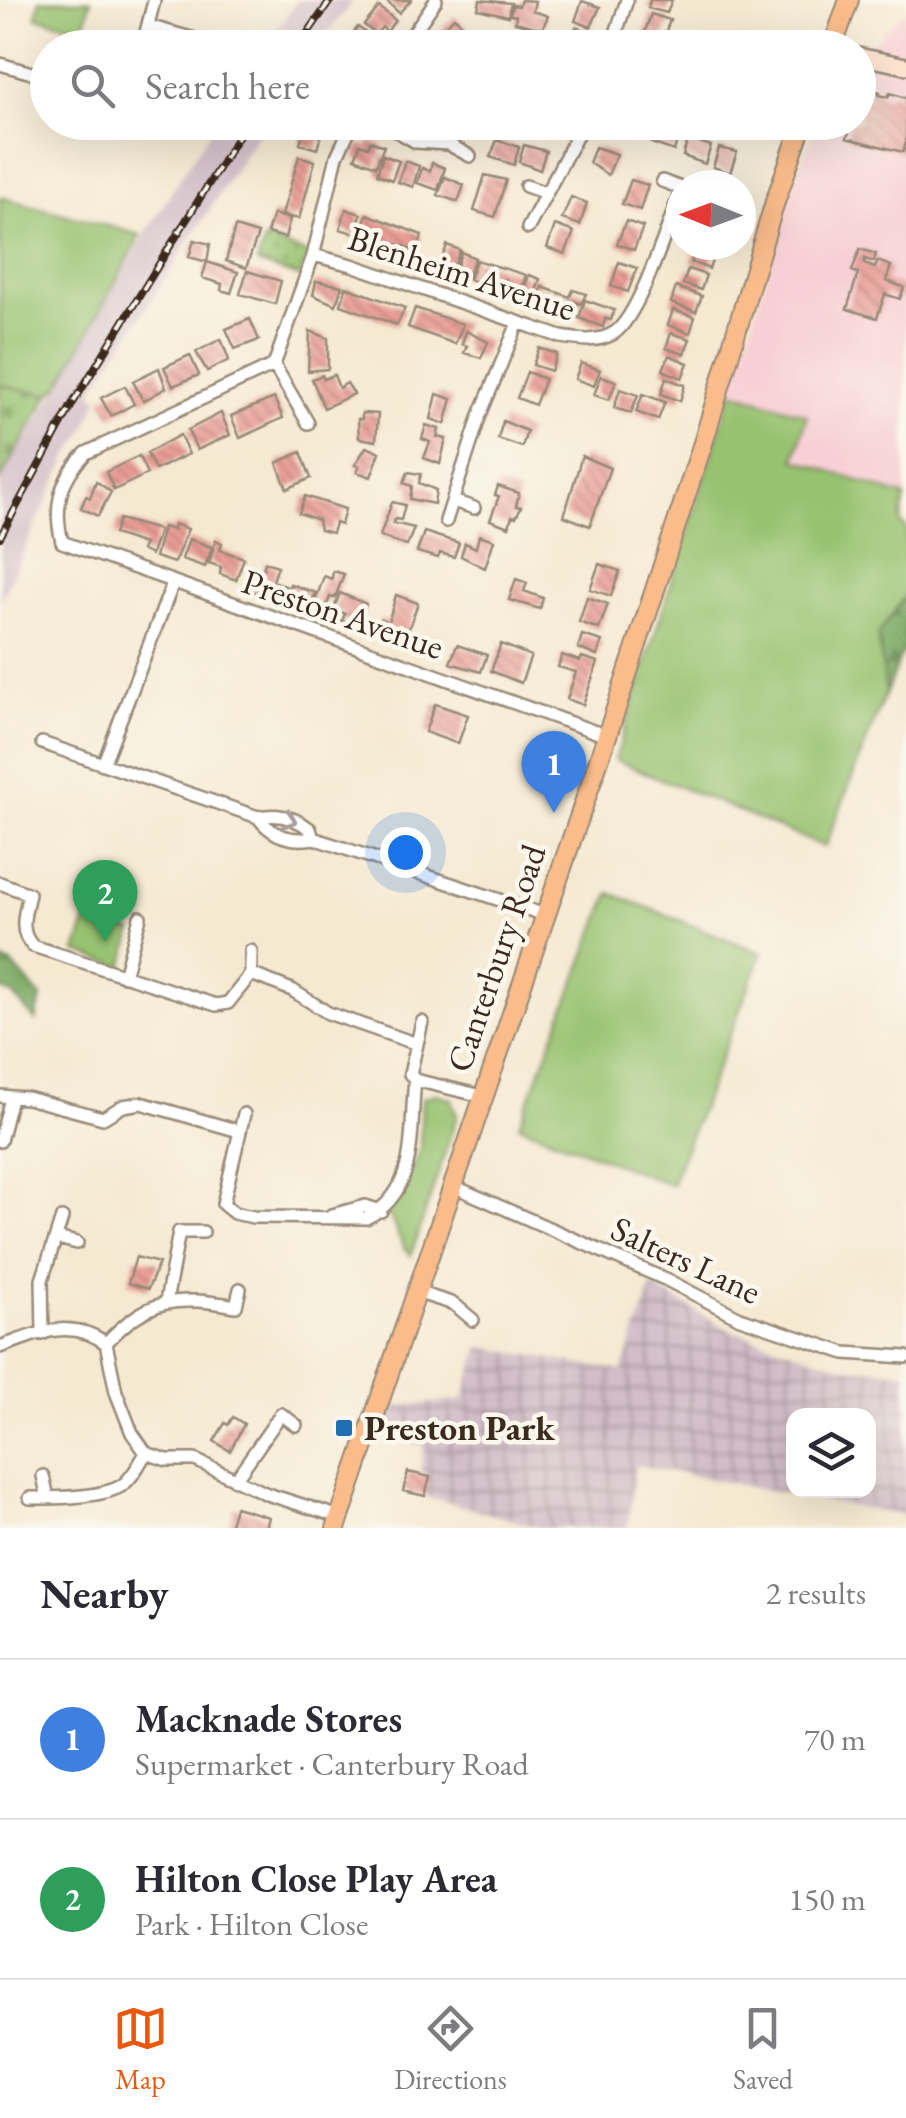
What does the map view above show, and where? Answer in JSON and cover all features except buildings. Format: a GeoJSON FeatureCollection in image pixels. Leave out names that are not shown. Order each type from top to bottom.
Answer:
{"type":"FeatureCollection","features":[{"type":"Feature","properties":{"kind":"main road"},"geometry":{"type":"LineString","coordinates":[[838,30],[849,0]]}},
{"type":"Feature","properties":{"kind":"main road","name":"Canterbury Road"},"geometry":{"type":"LineString","coordinates":[[338,1522],[607,736],[797,140]]}},
{"type":"Feature","properties":{"kind":"street"},"geometry":{"type":"LineString","coordinates":[[415,30],[436,0]]}},
{"type":"Feature","properties":{"kind":"street"},"geometry":{"type":"LineString","coordinates":[[617,30],[627,0]]}},
{"type":"Feature","properties":{"kind":"street"},"geometry":{"type":"LineString","coordinates":[[147,30],[154,1]]}},
{"type":"Feature","properties":{"kind":"street"},"geometry":{"type":"LineString","coordinates":[[148,26],[162,30]]}},
{"type":"Feature","properties":{"kind":"street"},"geometry":{"type":"LineString","coordinates":[[876,60],[906,66]]}},
{"type":"Feature","properties":{"kind":"street"},"geometry":{"type":"LineString","coordinates":[[0,64],[30,72]]}},
{"type":"Feature","properties":{"kind":"street"},"geometry":{"type":"LineString","coordinates":[[308,423],[274,365],[314,255],[337,156],[345,140]]}},
{"type":"Feature","properties":{"kind":"street"},"geometry":{"type":"LineString","coordinates":[[412,140],[448,144],[470,156]]}},
{"type":"Feature","properties":{"kind":"street"},"geometry":{"type":"LineString","coordinates":[[448,144],[449,140]]}},
{"type":"Feature","properties":{"kind":"street"},"geometry":{"type":"LineString","coordinates":[[528,228],[574,140]]}},
{"type":"Feature","properties":{"kind":"street","name":"Blenheim Avenue"},"geometry":{"type":"LineString","coordinates":[[662,181],[666,183]]}},
{"type":"Feature","properties":{"kind":"street"},"geometry":{"type":"LineString","coordinates":[[526,186],[546,193]]}},
{"type":"Feature","properties":{"kind":"street","name":"Blenheim Avenue"},"geometry":{"type":"LineString","coordinates":[[314,255],[518,323],[580,340],[596,340],[614,333],[634,310],[666,228]]}},
{"type":"Feature","properties":{"kind":"street"},"geometry":{"type":"LineString","coordinates":[[446,521],[480,415],[518,323]]}},
{"type":"Feature","properties":{"kind":"street","name":"Preston Avenue"},"geometry":{"type":"LineString","coordinates":[[274,365],[86,453],[65,479],[59,498],[56,520],[62,542],[607,736]]}},
{"type":"Feature","properties":{"kind":"street"},"geometry":{"type":"LineString","coordinates":[[453,501],[474,508]]}},
{"type":"Feature","properties":{"kind":"street"},"geometry":{"type":"LineString","coordinates":[[104,762],[173,584]]}},
{"type":"Feature","properties":{"kind":"street"},"geometry":{"type":"LineString","coordinates":[[42,742],[258,817],[291,819],[310,829],[313,838]]}},
{"type":"Feature","properties":{"kind":"street"},"geometry":{"type":"LineString","coordinates":[[258,817],[267,828],[288,839],[313,838],[546,915]]}},
{"type":"Feature","properties":{"kind":"street"},"geometry":{"type":"LineString","coordinates":[[0,883],[31,890],[23,921],[27,941],[33,946],[216,1005],[228,1003],[251,974],[251,951]]}},
{"type":"Feature","properties":{"kind":"street"},"geometry":{"type":"LineString","coordinates":[[124,976],[140,917]]}},
{"type":"Feature","properties":{"kind":"street"},"geometry":{"type":"LineString","coordinates":[[251,974],[292,990],[328,1013],[417,1044]]}},
{"type":"Feature","properties":{"kind":"street"},"geometry":{"type":"LineString","coordinates":[[422,1022],[410,1074],[415,1080],[482,1096]]}},
{"type":"Feature","properties":{"kind":"street"},"geometry":{"type":"LineString","coordinates":[[244,1114],[223,1204],[234,1212],[255,1209],[292,1216],[329,1216],[365,1206],[381,1211],[406,1175],[412,1146],[415,1080]]}},
{"type":"Feature","properties":{"kind":"street"},"geometry":{"type":"LineString","coordinates":[[0,1141],[5,1097],[27,1098],[103,1118],[123,1106],[141,1104],[239,1130]]}},
{"type":"Feature","properties":{"kind":"street","name":"Salters Lane"},"geometry":{"type":"LineString","coordinates":[[451,1185],[668,1280],[740,1318],[845,1354],[906,1357]]}},
{"type":"Feature","properties":{"kind":"street"},"geometry":{"type":"LineString","coordinates":[[43,1334],[42,1280],[62,1218]]}},
{"type":"Feature","properties":{"kind":"street"},"geometry":{"type":"LineString","coordinates":[[166,1302],[179,1232],[203,1232]]}},
{"type":"Feature","properties":{"kind":"street"},"geometry":{"type":"LineString","coordinates":[[57,1238],[77,1243]]}},
{"type":"Feature","properties":{"kind":"street"},"geometry":{"type":"LineString","coordinates":[[106,1342],[130,1318],[166,1302],[204,1301],[236,1306],[240,1289]]}},
{"type":"Feature","properties":{"kind":"street"},"geometry":{"type":"LineString","coordinates":[[416,1292],[454,1304],[472,1320]]}},
{"type":"Feature","properties":{"kind":"street"},"geometry":{"type":"LineString","coordinates":[[0,1347],[73,1326],[89,1331],[106,1342],[116,1392],[132,1433],[146,1453],[167,1460],[195,1460],[338,1522]]}},
{"type":"Feature","properties":{"kind":"street"},"geometry":{"type":"LineString","coordinates":[[236,1480],[281,1414],[296,1425]]}},
{"type":"Feature","properties":{"kind":"street"},"geometry":{"type":"LineString","coordinates":[[30,1498],[121,1486],[146,1453]]}},
{"type":"Feature","properties":{"kind":"street"},"geometry":{"type":"LineString","coordinates":[[43,1476],[48,1498]]}},
{"type":"Feature","properties":{"kind":"shaded area"},"geometry":{"type":"Polygon","coordinates":[[[298,0],[353,0],[331,30],[276,30],[298,0]]]}},
{"type":"Feature","properties":{"kind":"shaded area"},"geometry":{"type":"Polygon","coordinates":[[[906,10],[905,497],[795,459],[807,415],[732,391],[810,140],[876,140],[876,39],[906,10]]]}},
{"type":"Feature","properties":{"kind":"shaded area"},"geometry":{"type":"Polygon","coordinates":[[[204,140],[254,140],[92,392],[99,398],[85,430],[66,461],[0,601],[0,479],[60,385],[144,236],[204,140]]]}},
{"type":"Feature","properties":{"kind":"shaded area"},"geometry":{"type":"Polygon","coordinates":[[[652,1286],[729,1330],[845,1367],[906,1372],[906,1516],[810,1498],[876,1498],[876,1408],[786,1408],[786,1493],[635,1465],[627,1528],[541,1528],[425,1496],[430,1478],[421,1470],[424,1446],[379,1436],[387,1407],[463,1400],[480,1347],[622,1371],[652,1286]]]}},
{"type":"Feature","properties":{"kind":"green space"},"geometry":{"type":"Polygon","coordinates":[[[40,0],[91,0],[84,28],[36,17],[40,0]]]}},
{"type":"Feature","properties":{"kind":"green space"},"geometry":{"type":"Polygon","coordinates":[[[0,197],[141,235],[60,385],[49,395],[0,385],[0,197]]]}},
{"type":"Feature","properties":{"kind":"green space"},"geometry":{"type":"Polygon","coordinates":[[[265,239],[308,254],[300,277],[257,263],[265,239]]]}},
{"type":"Feature","properties":{"kind":"green space"},"geometry":{"type":"Polygon","coordinates":[[[0,385],[49,395],[0,480],[0,385]]]}},
{"type":"Feature","properties":{"kind":"green space"},"geometry":{"type":"Polygon","coordinates":[[[732,391],[807,415],[795,459],[905,497],[900,523],[906,527],[906,640],[825,847],[615,760],[732,391]]]}},
{"type":"Feature","properties":{"kind":"green space"},"geometry":{"type":"Polygon","coordinates":[[[906,595],[906,650],[886,693],[878,634],[906,595]]]}},
{"type":"Feature","properties":{"kind":"green space"},"geometry":{"type":"Polygon","coordinates":[[[610,893],[762,953],[671,1185],[519,1125],[610,893]]]}},
{"type":"Feature","properties":{"kind":"green space"},"geometry":{"type":"Polygon","coordinates":[[[87,919],[133,932],[123,967],[76,952],[87,919]]]}},
{"type":"Feature","properties":{"kind":"green space"},"geometry":{"type":"Polygon","coordinates":[[[0,960],[12,964],[41,997],[36,1021],[12,994],[0,989],[0,960]]]}},
{"type":"Feature","properties":{"kind":"green space"},"geometry":{"type":"Polygon","coordinates":[[[436,1094],[452,1099],[457,1116],[411,1255],[387,1210],[410,1178],[420,1148],[422,1098],[436,1094]]]}},
{"type":"Feature","properties":{"kind":"railway"},"geometry":{"type":"LineString","coordinates":[[310,30],[331,0]]}},
{"type":"Feature","properties":{"kind":"railway"},"geometry":{"type":"LineString","coordinates":[[0,537],[73,403],[236,140]]}},
{"type":"Feature","properties":{"kind":"place","name":"Macknade Stores"},"geometry":{"type":"Point","coordinates":[554,813]}},
{"type":"Feature","properties":{"kind":"place","name":"Hilton Close Play Area"},"geometry":{"type":"Point","coordinates":[105,942]}},
{"type":"Feature","properties":{"kind":"place","name":"Preston Park"},"geometry":{"type":"Point","coordinates":[344,1428]}}]}
